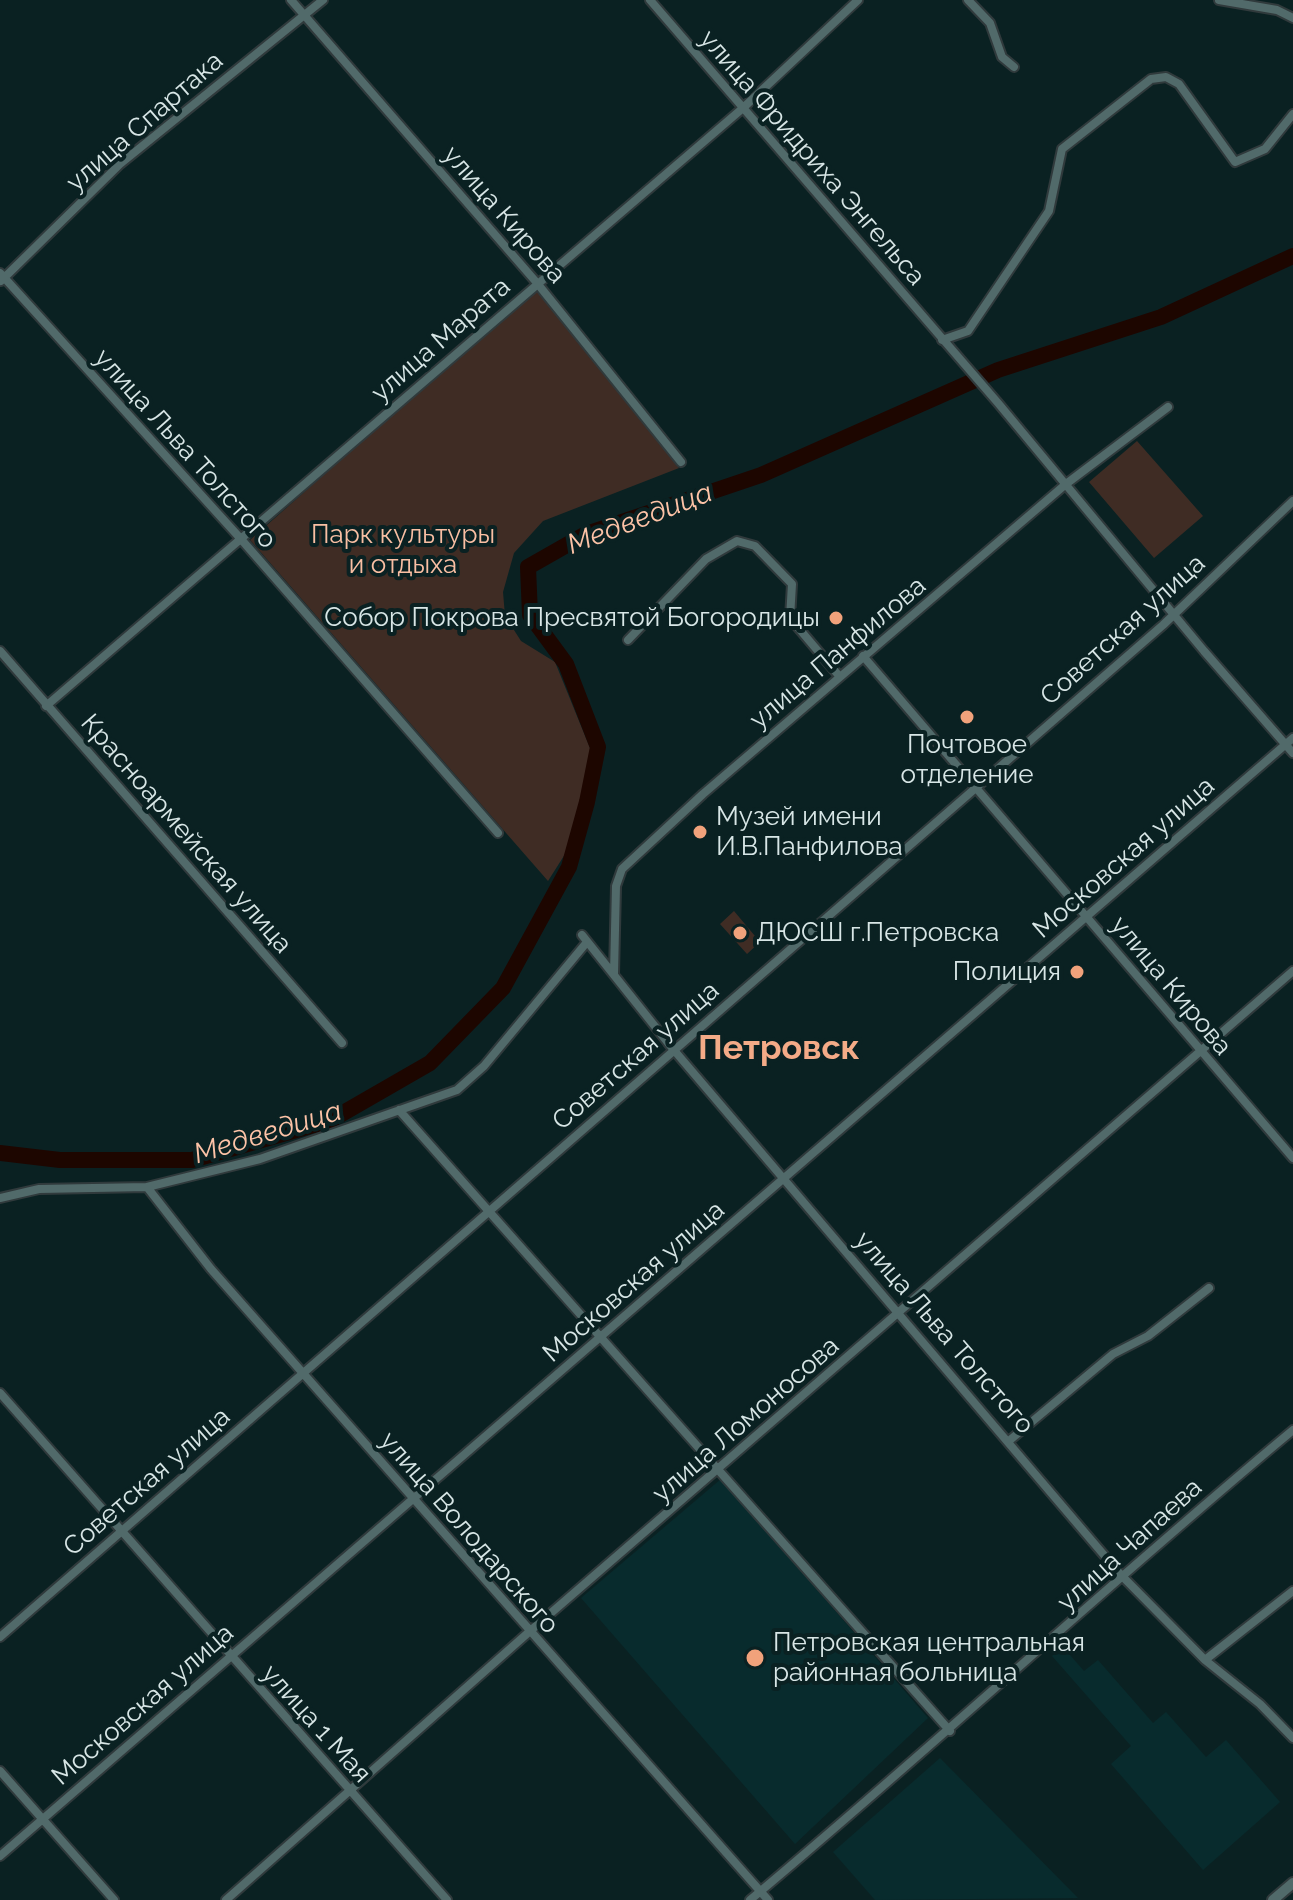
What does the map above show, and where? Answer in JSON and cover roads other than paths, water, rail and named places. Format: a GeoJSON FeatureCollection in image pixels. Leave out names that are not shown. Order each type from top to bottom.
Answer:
{"type":"FeatureCollection","features":[{"type":"Feature","properties":{"kind":"street","name":"улица Кирова"},"geometry":{"type":"LineString","coordinates":[[291,0],[537,283],[681,462]]}},
{"type":"Feature","properties":{"kind":"street","name":"улица Спартака"},"geometry":{"type":"LineString","coordinates":[[1,278],[120,164],[323,0]]}},
{"type":"Feature","properties":{"kind":"street","name":"улица Фридриха Энгельса"},"geometry":{"type":"LineString","coordinates":[[650,0],[1066,484]]}},
{"type":"Feature","properties":{"kind":"street","name":"улица Марата"},"geometry":{"type":"LineString","coordinates":[[46,706],[743,108],[858,0]]}},
{"type":"Feature","properties":{"kind":"street"},"geometry":{"type":"LineString","coordinates":[[968,0],[990,23],[1002,57],[1014,67]]}},
{"type":"Feature","properties":{"kind":"street"},"geometry":{"type":"LineString","coordinates":[[1219,0],[1277,10],[1293,18]]}},
{"type":"Feature","properties":{"kind":"street"},"geometry":{"type":"LineString","coordinates":[[944,341],[968,331],[1049,211],[1057,185],[1062,149],[1151,79],[1166,77],[1189,97],[1235,162],[1265,149],[1293,114]]}},
{"type":"Feature","properties":{"kind":"street","name":"улица Льва Толстого"},"geometry":{"type":"LineString","coordinates":[[1,278],[240,538],[498,833]]}},
{"type":"Feature","properties":{"kind":"street","name":"улица Панфилова"},"geometry":{"type":"LineString","coordinates":[[614,975],[616,886],[622,869],[863,656],[1066,484],[1168,407]]}},
{"type":"Feature","properties":{"kind":"street"},"geometry":{"type":"LineString","coordinates":[[1066,484],[1172,613],[1289,741],[1293,753]]}},
{"type":"Feature","properties":{"kind":"street","name":"Советская улица"},"geometry":{"type":"LineString","coordinates":[[0,1637],[1163,625],[1172,613],[1293,501]]}},
{"type":"Feature","properties":{"kind":"street"},"geometry":{"type":"LineString","coordinates":[[628,640],[706,559],[737,541],[755,546],[792,584],[790,618],[840,677]]}},
{"type":"Feature","properties":{"kind":"street","name":"Красноармейская улица"},"geometry":{"type":"LineString","coordinates":[[0,651],[342,1043]]}},
{"type":"Feature","properties":{"kind":"street","name":"улица Кирова"},"geometry":{"type":"LineString","coordinates":[[863,656],[1293,1158]]}},
{"type":"Feature","properties":{"kind":"street","name":"Московская улица"},"geometry":{"type":"LineString","coordinates":[[0,1856],[1289,741]]}},
{"type":"Feature","properties":{"kind":"street","name":"улица Льва Толстого"},"geometry":{"type":"LineString","coordinates":[[399,1110],[457,1090],[484,1066],[584,939],[673,1049],[1010,1440],[1121,1575],[1205,1660],[1260,1704],[1293,1738]]}},
{"type":"Feature","properties":{"kind":"street","name":"улица Ломоносова"},"geometry":{"type":"LineString","coordinates":[[226,1900],[529,1632],[1293,971]]}},
{"type":"Feature","properties":{"kind":"street"},"geometry":{"type":"LineString","coordinates":[[0,1198],[39,1189],[147,1187],[260,1159],[399,1110],[950,1731]]}},
{"type":"Feature","properties":{"kind":"street","name":"улица Володарского"},"geometry":{"type":"LineString","coordinates":[[147,1187],[211,1269],[768,1900]]}},
{"type":"Feature","properties":{"kind":"street"},"geometry":{"type":"LineString","coordinates":[[1010,1440],[1113,1354],[1148,1336],[1209,1288]]}},
{"type":"Feature","properties":{"kind":"street","name":"улица 1 Мая"},"geometry":{"type":"LineString","coordinates":[[0,1393],[230,1658],[447,1900]]}},
{"type":"Feature","properties":{"kind":"street","name":"улица Чапаева"},"geometry":{"type":"LineString","coordinates":[[750,1900],[950,1731],[1121,1575],[1293,1430]]}},
{"type":"Feature","properties":{"kind":"street"},"geometry":{"type":"LineString","coordinates":[[1282,1439],[1293,1441]]}},
{"type":"Feature","properties":{"kind":"street"},"geometry":{"type":"LineString","coordinates":[[1205,1660],[1293,1591]]}},
{"type":"Feature","properties":{"kind":"street"},"geometry":{"type":"LineString","coordinates":[[0,1771],[114,1900]]}},
{"type":"Feature","properties":{"kind":"street"},"geometry":{"type":"LineString","coordinates":[[1273,1900],[1293,1883]]}},
{"type":"Feature","properties":{"kind":"waterway","name":"Медведица"},"geometry":{"type":"LineString","coordinates":[[0,1153],[60,1160],[192,1160],[331,1120],[430,1063],[503,988],[569,867],[598,747],[566,664],[530,615],[528,567],[586,534],[761,475],[998,370],[1161,317],[1293,256]]}},
{"type":"Feature","properties":{"kind":"place","name":"Собор Покрова Пресвятой Богородицы"},"geometry":{"type":"Point","coordinates":[836,618]}},
{"type":"Feature","properties":{"kind":"place","name":"Почтовое отделение"},"geometry":{"type":"Point","coordinates":[967,717]}},
{"type":"Feature","properties":{"kind":"place","name":"Музей имени И.В.Панфилова"},"geometry":{"type":"Point","coordinates":[700,832]}},
{"type":"Feature","properties":{"kind":"place","name":"ДЮСШ г.Петровска"},"geometry":{"type":"Point","coordinates":[740,933]}},
{"type":"Feature","properties":{"kind":"place","name":"Полиция"},"geometry":{"type":"Point","coordinates":[1077,972]}},
{"type":"Feature","properties":{"kind":"place","name":"Петровская центральная районная больница"},"geometry":{"type":"Point","coordinates":[755,1658]}},
{"type":"Feature","properties":{"kind":"district","name":"Петровск"},"geometry":{"type":"Point","coordinates":[779,1049]}},
{"type":"Feature","properties":{"kind":"park label","name":"Парк культуры и отдыха"},"geometry":{"type":"Point","coordinates":[403,550]}}]}
